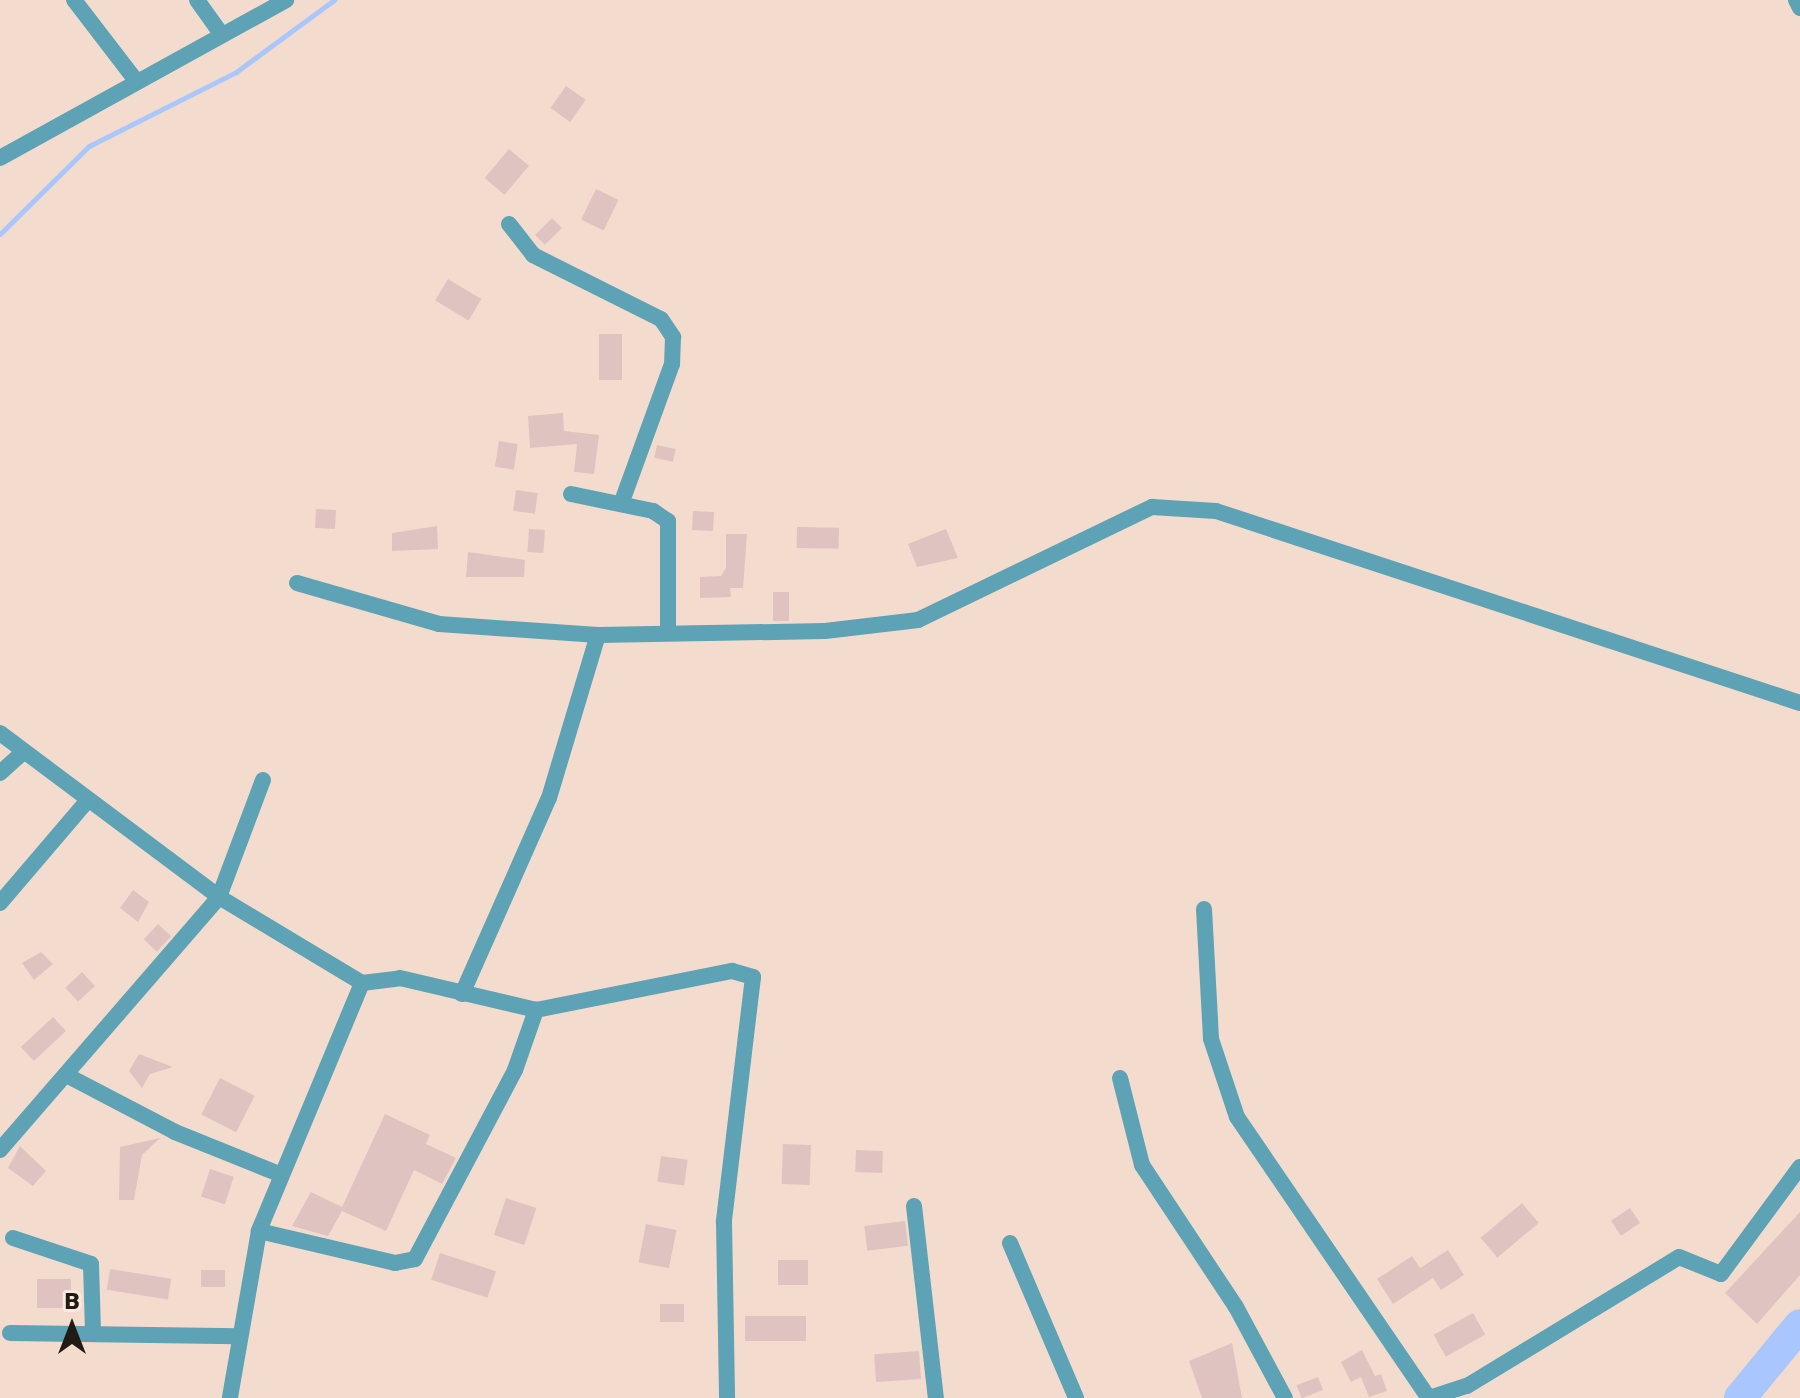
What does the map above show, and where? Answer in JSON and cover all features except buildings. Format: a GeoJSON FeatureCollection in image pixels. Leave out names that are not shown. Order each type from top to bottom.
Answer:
{"type":"FeatureCollection","features":[{"type":"Feature","properties":{"kind":"street"},"geometry":{"type":"LineString","coordinates":[[74,0],[137,82]]}},
{"type":"Feature","properties":{"kind":"street"},"geometry":{"type":"LineString","coordinates":[[197,0],[222,35]]}},
{"type":"Feature","properties":{"kind":"street"},"geometry":{"type":"LineString","coordinates":[[0,158],[286,0]]}},
{"type":"Feature","properties":{"kind":"street"},"geometry":{"type":"LineString","coordinates":[[1796,0],[1800,8]]}},
{"type":"Feature","properties":{"kind":"street"},"geometry":{"type":"LineString","coordinates":[[509,224],[533,255],[661,319],[673,337],[672,364],[621,504]]}},
{"type":"Feature","properties":{"kind":"street"},"geometry":{"type":"LineString","coordinates":[[571,494],[621,504],[668,521],[668,633]]}},
{"type":"Feature","properties":{"kind":"street"},"geometry":{"type":"LineString","coordinates":[[297,583],[439,624],[598,635],[825,631],[918,620],[971,601],[1102,527],[1152,507],[1186,506],[1800,703]]}},
{"type":"Feature","properties":{"kind":"street"},"geometry":{"type":"LineString","coordinates":[[462,994],[549,798],[598,635]]}},
{"type":"Feature","properties":{"kind":"street"},"geometry":{"type":"LineString","coordinates":[[0,733],[219,897],[362,983],[400,978],[536,1010],[732,971],[753,977],[725,1208],[727,1398]]}},
{"type":"Feature","properties":{"kind":"street"},"geometry":{"type":"LineString","coordinates":[[0,773],[23,752]]}},
{"type":"Feature","properties":{"kind":"street"},"geometry":{"type":"LineString","coordinates":[[0,1150],[70,1077],[219,897],[263,780]]}},
{"type":"Feature","properties":{"kind":"street"},"geometry":{"type":"LineString","coordinates":[[0,903],[87,801]]}},
{"type":"Feature","properties":{"kind":"street"},"geometry":{"type":"LineString","coordinates":[[1204,909],[1211,1039],[1237,1117],[1429,1398],[1467,1386],[1679,1257],[1721,1274],[1800,1167]]}},
{"type":"Feature","properties":{"kind":"street"},"geometry":{"type":"LineString","coordinates":[[230,1398],[238,1336],[259,1231],[279,1174],[362,983]]}},
{"type":"Feature","properties":{"kind":"street"},"geometry":{"type":"LineString","coordinates":[[259,1231],[395,1263],[415,1259],[515,1070],[536,1010]]}},
{"type":"Feature","properties":{"kind":"street"},"geometry":{"type":"LineString","coordinates":[[70,1077],[175,1132],[279,1174]]}},
{"type":"Feature","properties":{"kind":"street"},"geometry":{"type":"LineString","coordinates":[[1120,1078],[1142,1165],[1236,1307],[1285,1398]]}},
{"type":"Feature","properties":{"kind":"street"},"geometry":{"type":"LineString","coordinates":[[914,1206],[936,1398]]}},
{"type":"Feature","properties":{"kind":"street"},"geometry":{"type":"LineString","coordinates":[[13,1238],[91,1264],[93,1332]]}},
{"type":"Feature","properties":{"kind":"street"},"geometry":{"type":"LineString","coordinates":[[1010,1243],[1076,1398]]}},
{"type":"Feature","properties":{"kind":"street"},"geometry":{"type":"LineString","coordinates":[[10,1333],[238,1336]]}},
{"type":"Feature","properties":{"kind":"waterway"},"geometry":{"type":"LineString","coordinates":[[0,234],[89,146],[236,72],[334,0]]}},
{"type":"Feature","properties":{"kind":"waterway"},"geometry":{"type":"LineString","coordinates":[[1740,1398],[1800,1325]]}}]}
